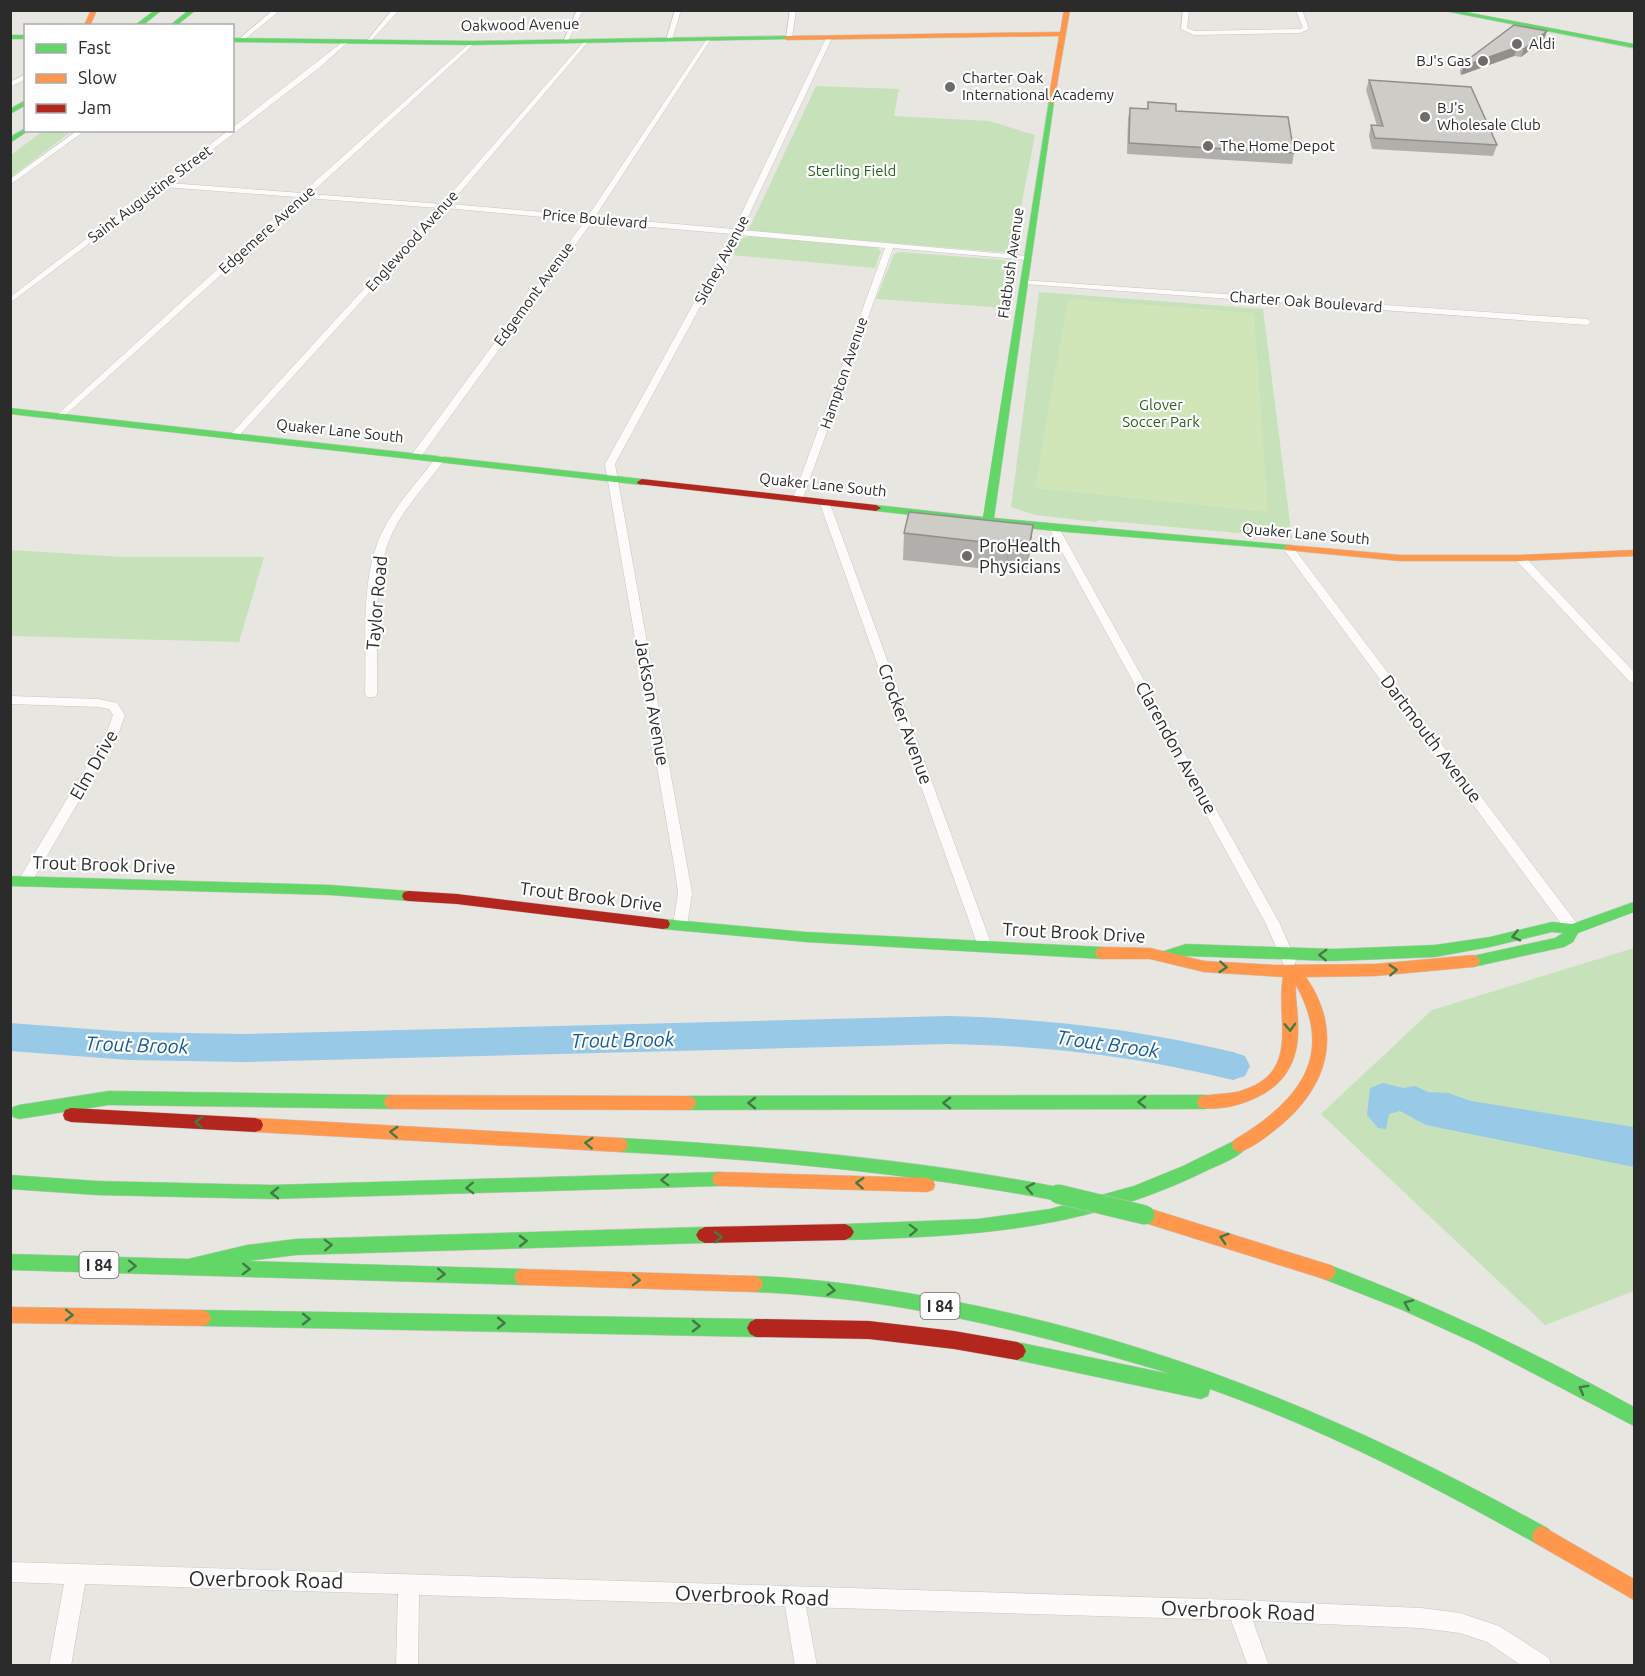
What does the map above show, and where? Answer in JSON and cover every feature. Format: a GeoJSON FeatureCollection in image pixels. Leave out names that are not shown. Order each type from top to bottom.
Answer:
{"type":"FeatureCollection","features":[{"type":"Feature","properties":{"kind":"main road"},"geometry":{"type":"LineString","coordinates":[[88,24],[94,10]]}},
{"type":"Feature","properties":{"kind":"main road"},"geometry":{"type":"LineString","coordinates":[[140,24],[159,10]]}},
{"type":"Feature","properties":{"kind":"main road"},"geometry":{"type":"LineString","coordinates":[[175,24],[193,10]]}},
{"type":"Feature","properties":{"kind":"main road","name":"Flatbush Avenue"},"geometry":{"type":"LineString","coordinates":[[988,520],[1061,34],[1067,10]]}},
{"type":"Feature","properties":{"kind":"main road"},"geometry":{"type":"LineString","coordinates":[[1443,10],[1633,45]]}},
{"type":"Feature","properties":{"kind":"main road","name":"Oakwood Avenue"},"geometry":{"type":"LineString","coordinates":[[237,40],[472,43],[1061,34]]}},
{"type":"Feature","properties":{"kind":"main road"},"geometry":{"type":"LineString","coordinates":[[10,112],[24,103]]}},
{"type":"Feature","properties":{"kind":"main road"},"geometry":{"type":"LineString","coordinates":[[10,141],[24,131]]}},
{"type":"Feature","properties":{"kind":"main road","name":"Quaker Lane South"},"geometry":{"type":"LineString","coordinates":[[10,411],[1054,528],[1289,549],[1428,559],[1635,553]]}},
{"type":"Feature","properties":{"kind":"main road","name":"Trout Brook Drive"},"geometry":{"type":"LineString","coordinates":[[10,881],[320,890],[457,899],[680,926],[806,937],[1166,956],[1189,964],[1292,970],[1388,970],[1484,961],[1559,943],[1568,938],[1573,928]]}},
{"type":"Feature","properties":{"kind":"main road","name":"Trout Brook Drive"},"geometry":{"type":"LineString","coordinates":[[1166,956],[1186,950],[1365,955],[1415,952],[1481,944],[1552,927],[1573,928],[1635,906]]}},
{"type":"Feature","properties":{"kind":"main road"},"geometry":{"type":"LineString","coordinates":[[15,1112],[109,1098],[489,1104],[1228,1101],[1247,1098],[1262,1091],[1273,1081],[1283,1066],[1290,1042],[1291,1023],[1286,986],[1292,970],[1310,990],[1319,1024],[1318,1052],[1314,1070],[1301,1095],[1276,1120],[1218,1156],[1144,1189],[1085,1209],[1013,1222],[934,1229],[296,1246],[247,1253],[188,1267]]}},
{"type":"Feature","properties":{"kind":"main road"},"geometry":{"type":"LineString","coordinates":[[15,1112],[724,1151],[890,1166],[1002,1183],[1145,1215],[1283,1257],[1382,1293],[1528,1360],[1635,1417]]}},
{"type":"Feature","properties":{"kind":"main road"},"geometry":{"type":"LineString","coordinates":[[10,1182],[126,1190],[232,1193],[420,1190],[708,1179],[915,1185],[1002,1183]]}},
{"type":"Feature","properties":{"kind":"main road","name":"I 84"},"geometry":{"type":"LineString","coordinates":[[10,1262],[741,1283],[837,1290],[933,1305],[1041,1328],[1194,1372],[1283,1406],[1342,1432],[1463,1492],[1635,1590]]}},
{"type":"Feature","properties":{"kind":"main road"},"geometry":{"type":"LineString","coordinates":[[10,1314],[770,1327],[901,1332],[996,1345],[1283,1406]]}},
{"type":"Feature","properties":{"kind":"street"},"geometry":{"type":"LineString","coordinates":[[237,40],[277,10]]}},
{"type":"Feature","properties":{"kind":"street"},"geometry":{"type":"LineString","coordinates":[[367,42],[396,10]]}},
{"type":"Feature","properties":{"kind":"street"},"geometry":{"type":"LineString","coordinates":[[565,41],[580,10]]}},
{"type":"Feature","properties":{"kind":"street"},"geometry":{"type":"LineString","coordinates":[[669,40],[678,10]]}},
{"type":"Feature","properties":{"kind":"street"},"geometry":{"type":"LineString","coordinates":[[789,38],[793,10]]}},
{"type":"Feature","properties":{"kind":"street"},"geometry":{"type":"LineString","coordinates":[[1186,10],[1184,29],[1187,32],[1300,31],[1306,29],[1299,10]]}},
{"type":"Feature","properties":{"kind":"street","name":"Sidney Avenue"},"geometry":{"type":"LineString","coordinates":[[612,478],[610,464],[737,232],[829,38]]}},
{"type":"Feature","properties":{"kind":"street","name":"Edgemont Avenue"},"geometry":{"type":"LineString","coordinates":[[416,456],[590,219],[708,39]]}},
{"type":"Feature","properties":{"kind":"street","name":"Englewood Avenue"},"geometry":{"type":"LineString","coordinates":[[234,436],[444,206],[586,41]]}},
{"type":"Feature","properties":{"kind":"street","name":"Saint Augustine Street"},"geometry":{"type":"LineString","coordinates":[[234,130],[317,67],[345,42]]}},
{"type":"Feature","properties":{"kind":"street","name":"Edgemere Avenue"},"geometry":{"type":"LineString","coordinates":[[61,416],[472,43]]}},
{"type":"Feature","properties":{"kind":"street"},"geometry":{"type":"LineString","coordinates":[[10,85],[24,77]]}},
{"type":"Feature","properties":{"kind":"street"},"geometry":{"type":"LineString","coordinates":[[10,183],[80,132]]}},
{"type":"Feature","properties":{"kind":"street","name":"Saint Augustine Street"},"geometry":{"type":"LineString","coordinates":[[10,301],[231,132]]}},
{"type":"Feature","properties":{"kind":"street","name":"Price Boulevard"},"geometry":{"type":"LineString","coordinates":[[161,185],[444,206],[1028,258]]}},
{"type":"Feature","properties":{"kind":"street","name":"Hampton Avenue"},"geometry":{"type":"LineString","coordinates":[[798,498],[889,247]]}},
{"type":"Feature","properties":{"kind":"street","name":"Charter Oak Boulevard"},"geometry":{"type":"LineString","coordinates":[[1025,282],[1587,322]]}},
{"type":"Feature","properties":{"kind":"street","name":"Taylor Road"},"geometry":{"type":"LineString","coordinates":[[371,694],[376,573],[380,551],[395,521],[441,459]]}},
{"type":"Feature","properties":{"kind":"street","name":"Jackson Avenue"},"geometry":{"type":"LineString","coordinates":[[612,478],[682,871],[685,893],[680,926]]}},
{"type":"Feature","properties":{"kind":"street","name":"Crocker Avenue"},"geometry":{"type":"LineString","coordinates":[[824,501],[986,946]]}},
{"type":"Feature","properties":{"kind":"street","name":"Clarendon Avenue"},"geometry":{"type":"LineString","coordinates":[[1054,528],[1273,924],[1292,970]]}},
{"type":"Feature","properties":{"kind":"street","name":"Dartmouth Avenue"},"geometry":{"type":"LineString","coordinates":[[1289,549],[1573,928]]}},
{"type":"Feature","properties":{"kind":"street"},"geometry":{"type":"LineString","coordinates":[[1520,558],[1635,679]]}},
{"type":"Feature","properties":{"kind":"street","name":"Elm Drive"},"geometry":{"type":"LineString","coordinates":[[10,700],[99,703],[113,706],[119,715],[113,732],[25,881]]}},
{"type":"Feature","properties":{"kind":"street","name":"Overbrook Road"},"geometry":{"type":"LineString","coordinates":[[10,1572],[1238,1610],[1420,1618],[1460,1623],[1492,1633],[1541,1665]]}},
{"type":"Feature","properties":{"kind":"street"},"geometry":{"type":"LineString","coordinates":[[60,1665],[76,1575]]}},
{"type":"Feature","properties":{"kind":"street"},"geometry":{"type":"LineString","coordinates":[[407,1665],[409,1583]]}},
{"type":"Feature","properties":{"kind":"street"},"geometry":{"type":"LineString","coordinates":[[794,1598],[806,1665]]}},
{"type":"Feature","properties":{"kind":"street"},"geometry":{"type":"LineString","coordinates":[[1238,1610],[1259,1665]]}},
{"type":"Feature","properties":{"kind":"green space","name":"Sterling Field"},"geometry":{"type":"Polygon","coordinates":[[[816,86],[899,89],[894,116],[989,121],[1035,135],[1012,253],[748,231],[816,86]]]}},
{"type":"Feature","properties":{"kind":"green space"},"geometry":{"type":"Polygon","coordinates":[[[42,132],[71,132],[11,177],[11,155],[42,132]]]}},
{"type":"Feature","properties":{"kind":"green space"},"geometry":{"type":"Polygon","coordinates":[[[750,236],[876,247],[881,251],[875,268],[731,255],[740,239],[750,236]]]}},
{"type":"Feature","properties":{"kind":"green space"},"geometry":{"type":"Polygon","coordinates":[[[900,252],[1004,260],[1013,263],[1007,308],[876,299],[894,254],[900,252]]]}},
{"type":"Feature","properties":{"kind":"green space","name":"Glover Soccer Park"},"geometry":{"type":"Polygon","coordinates":[[[1039,292],[1263,309],[1292,538],[1098,520],[1097,522],[1035,515],[1011,507],[1039,292]]]}},
{"type":"Feature","properties":{"kind":"green space","name":"Glover Soccer Park"},"geometry":{"type":"Polygon","coordinates":[[[1068,299],[1254,313],[1268,512],[1035,488],[1068,299]]]}},
{"type":"Feature","properties":{"kind":"green space"},"geometry":{"type":"Polygon","coordinates":[[[11,550],[122,557],[264,557],[239,642],[11,636],[11,550]]]}},
{"type":"Feature","properties":{"kind":"green space"},"geometry":{"type":"Polygon","coordinates":[[[1634,948],[1634,1291],[1545,1325],[1321,1114],[1432,1010],[1634,948]]]}},
{"type":"Feature","properties":{"kind":"water"},"geometry":{"type":"Polygon","coordinates":[[[1383,1083],[1403,1088],[1415,1086],[1428,1092],[1448,1093],[1471,1101],[1634,1127],[1634,1167],[1426,1125],[1400,1111],[1389,1114],[1386,1129],[1378,1128],[1367,1115],[1370,1088],[1383,1083]]]}},
{"type":"Feature","properties":{"kind":"building"},"geometry":{"type":"Polygon","coordinates":[[[1514,25],[1547,31],[1524,49],[1517,47],[1464,66],[1462,64],[1514,25]]]}},
{"type":"Feature","properties":{"kind":"building","name":"BJ's Wholesale Club"},"geometry":{"type":"Polygon","coordinates":[[[1369,80],[1471,87],[1497,145],[1375,138],[1371,125],[1383,126],[1369,80]]]}},
{"type":"Feature","properties":{"kind":"building","name":"The Home Depot"},"geometry":{"type":"Polygon","coordinates":[[[1148,102],[1176,104],[1176,111],[1288,117],[1294,153],[1129,143],[1130,108],[1148,109],[1148,102]]]}},
{"type":"Feature","properties":{"kind":"building"},"geometry":{"type":"Polygon","coordinates":[[[909,512],[1033,525],[1030,542],[1010,540],[1009,545],[904,533],[909,512]]]}},
{"type":"Feature","properties":{"kind":"waterway","name":"Trout Brook"},"geometry":{"type":"LineString","coordinates":[[10,1037],[129,1046],[244,1048],[948,1030],[994,1031],[1056,1034],[1112,1041],[1233,1066]]}},
{"type":"Feature","properties":{"kind":"railway"},"geometry":{"type":"LineString","coordinates":[[1630,10],[1634,11]]}},
{"type":"Feature","properties":{"kind":"traffic: fast"},"geometry":{"type":"LineString","coordinates":[[140,24],[159,10]]}},
{"type":"Feature","properties":{"kind":"traffic: fast"},"geometry":{"type":"LineString","coordinates":[[175,24],[193,10]]}},
{"type":"Feature","properties":{"kind":"traffic: fast"},"geometry":{"type":"LineString","coordinates":[[1443,10],[1634,46]]}},
{"type":"Feature","properties":{"kind":"traffic: fast"},"geometry":{"type":"LineString","coordinates":[[10,37],[24,37]]}},
{"type":"Feature","properties":{"kind":"traffic: fast"},"geometry":{"type":"LineString","coordinates":[[234,40],[472,43],[787,38]]}},
{"type":"Feature","properties":{"kind":"traffic: fast"},"geometry":{"type":"LineString","coordinates":[[988,520],[1051,102]]}},
{"type":"Feature","properties":{"kind":"traffic: fast"},"geometry":{"type":"LineString","coordinates":[[10,112],[24,103]]}},
{"type":"Feature","properties":{"kind":"traffic: fast"},"geometry":{"type":"LineString","coordinates":[[10,141],[24,131]]}},
{"type":"Feature","properties":{"kind":"traffic: fast"},"geometry":{"type":"LineString","coordinates":[[10,411],[642,482]]}},
{"type":"Feature","properties":{"kind":"traffic: fast"},"geometry":{"type":"LineString","coordinates":[[876,508],[1054,528],[1289,548]]}},
{"type":"Feature","properties":{"kind":"traffic: fast"},"geometry":{"type":"LineString","coordinates":[[10,881],[330,890],[409,896]]}},
{"type":"Feature","properties":{"kind":"traffic: fast"},"geometry":{"type":"LineString","coordinates":[[1166,956],[1186,950],[1333,955],[1435,951],[1490,942],[1552,927],[1573,929],[1634,907]]}},
{"type":"Feature","properties":{"kind":"traffic: fast"},"geometry":{"type":"LineString","coordinates":[[663,924],[806,937],[1102,953]]}},
{"type":"Feature","properties":{"kind":"traffic: fast"},"geometry":{"type":"LineString","coordinates":[[1473,961],[1559,943],[1568,938],[1573,929]]}},
{"type":"Feature","properties":{"kind":"traffic: fast"},"geometry":{"type":"LineString","coordinates":[[19,1112],[109,1098],[392,1102]]}},
{"type":"Feature","properties":{"kind":"traffic: fast"},"geometry":{"type":"LineString","coordinates":[[688,1103],[1205,1102]]}},
{"type":"Feature","properties":{"kind":"traffic: fast"},"geometry":{"type":"LineString","coordinates":[[620,1145],[730,1151],[894,1167],[1058,1194]]}},
{"type":"Feature","properties":{"kind":"traffic: fast"},"geometry":{"type":"LineString","coordinates":[[845,1232],[978,1226],[1022,1221],[1078,1210],[1162,1183],[1240,1145]]}},
{"type":"Feature","properties":{"kind":"traffic: fast"},"geometry":{"type":"LineString","coordinates":[[10,1182],[97,1188],[271,1192],[720,1179]]}},
{"type":"Feature","properties":{"kind":"traffic: fast"},"geometry":{"type":"LineString","coordinates":[[1058,1194],[1145,1215]]}},
{"type":"Feature","properties":{"kind":"traffic: fast"},"geometry":{"type":"LineString","coordinates":[[188,1267],[247,1253],[296,1247],[705,1235]]}},
{"type":"Feature","properties":{"kind":"traffic: fast"},"geometry":{"type":"LineString","coordinates":[[10,1262],[523,1277]]}},
{"type":"Feature","properties":{"kind":"traffic: fast"},"geometry":{"type":"LineString","coordinates":[[1327,1272],[1445,1320],[1559,1376],[1634,1417]]}},
{"type":"Feature","properties":{"kind":"traffic: fast"},"geometry":{"type":"LineString","coordinates":[[754,1284],[853,1293],[995,1317],[1077,1337],[1158,1361],[1238,1389],[1316,1421],[1392,1456],[1542,1536]]}},
{"type":"Feature","properties":{"kind":"traffic: fast"},"geometry":{"type":"LineString","coordinates":[[202,1318],[756,1328]]}},
{"type":"Feature","properties":{"kind":"traffic: fast"},"geometry":{"type":"LineString","coordinates":[[1017,1351],[1201,1390]]}},
{"type":"Feature","properties":{"kind":"traffic: slow"},"geometry":{"type":"LineString","coordinates":[[88,24],[94,10]]}},
{"type":"Feature","properties":{"kind":"traffic: slow"},"geometry":{"type":"LineString","coordinates":[[1051,102],[1067,10]]}},
{"type":"Feature","properties":{"kind":"traffic: slow"},"geometry":{"type":"LineString","coordinates":[[787,38],[1061,34]]}},
{"type":"Feature","properties":{"kind":"traffic: slow"},"geometry":{"type":"LineString","coordinates":[[1289,548],[1400,558],[1520,558],[1634,553]]}},
{"type":"Feature","properties":{"kind":"traffic: slow"},"geometry":{"type":"LineString","coordinates":[[1102,953],[1158,954],[1204,966],[1276,971],[1375,970],[1473,961]]}},
{"type":"Feature","properties":{"kind":"traffic: slow"},"geometry":{"type":"LineString","coordinates":[[1205,1102],[1240,1098],[1268,1084],[1278,1074],[1286,1060],[1290,1044],[1288,990],[1292,970],[1303,983],[1316,1014],[1320,1049],[1317,1066],[1301,1096],[1272,1123],[1240,1145]]}},
{"type":"Feature","properties":{"kind":"traffic: slow"},"geometry":{"type":"LineString","coordinates":[[392,1102],[688,1103]]}},
{"type":"Feature","properties":{"kind":"traffic: slow"},"geometry":{"type":"LineString","coordinates":[[255,1125],[620,1145]]}},
{"type":"Feature","properties":{"kind":"traffic: slow"},"geometry":{"type":"LineString","coordinates":[[720,1179],[927,1185]]}},
{"type":"Feature","properties":{"kind":"traffic: slow"},"geometry":{"type":"LineString","coordinates":[[1145,1215],[1327,1272]]}},
{"type":"Feature","properties":{"kind":"traffic: slow"},"geometry":{"type":"LineString","coordinates":[[523,1277],[754,1284]]}},
{"type":"Feature","properties":{"kind":"traffic: slow"},"geometry":{"type":"LineString","coordinates":[[10,1315],[202,1318]]}},
{"type":"Feature","properties":{"kind":"traffic: slow"},"geometry":{"type":"LineString","coordinates":[[1542,1536],[1634,1590]]}},
{"type":"Feature","properties":{"kind":"traffic: jam"},"geometry":{"type":"LineString","coordinates":[[642,482],[876,508]]}},
{"type":"Feature","properties":{"kind":"traffic: jam"},"geometry":{"type":"LineString","coordinates":[[409,896],[457,899],[663,924]]}},
{"type":"Feature","properties":{"kind":"traffic: jam"},"geometry":{"type":"LineString","coordinates":[[71,1115],[255,1125]]}},
{"type":"Feature","properties":{"kind":"traffic: jam"},"geometry":{"type":"LineString","coordinates":[[705,1235],[845,1232]]}},
{"type":"Feature","properties":{"kind":"traffic: jam"},"geometry":{"type":"LineString","coordinates":[[756,1328],[869,1330],[954,1340],[1017,1351]]}},
{"type":"Feature","properties":{"kind":"place","name":"Aldi"},"geometry":{"type":"Point","coordinates":[1517,44]}},
{"type":"Feature","properties":{"kind":"place","name":"BJ's Gas"},"geometry":{"type":"Point","coordinates":[1483,61]}},
{"type":"Feature","properties":{"kind":"place","name":"Charter Oak International Academy"},"geometry":{"type":"Point","coordinates":[950,87]}},
{"type":"Feature","properties":{"kind":"place","name":"BJ's Wholesale Club"},"geometry":{"type":"Point","coordinates":[1425,117]}},
{"type":"Feature","properties":{"kind":"place","name":"The Home Depot"},"geometry":{"type":"Point","coordinates":[1208,146]}},
{"type":"Feature","properties":{"kind":"place","name":"ProHealth Physicians"},"geometry":{"type":"Point","coordinates":[967,556]}}]}
